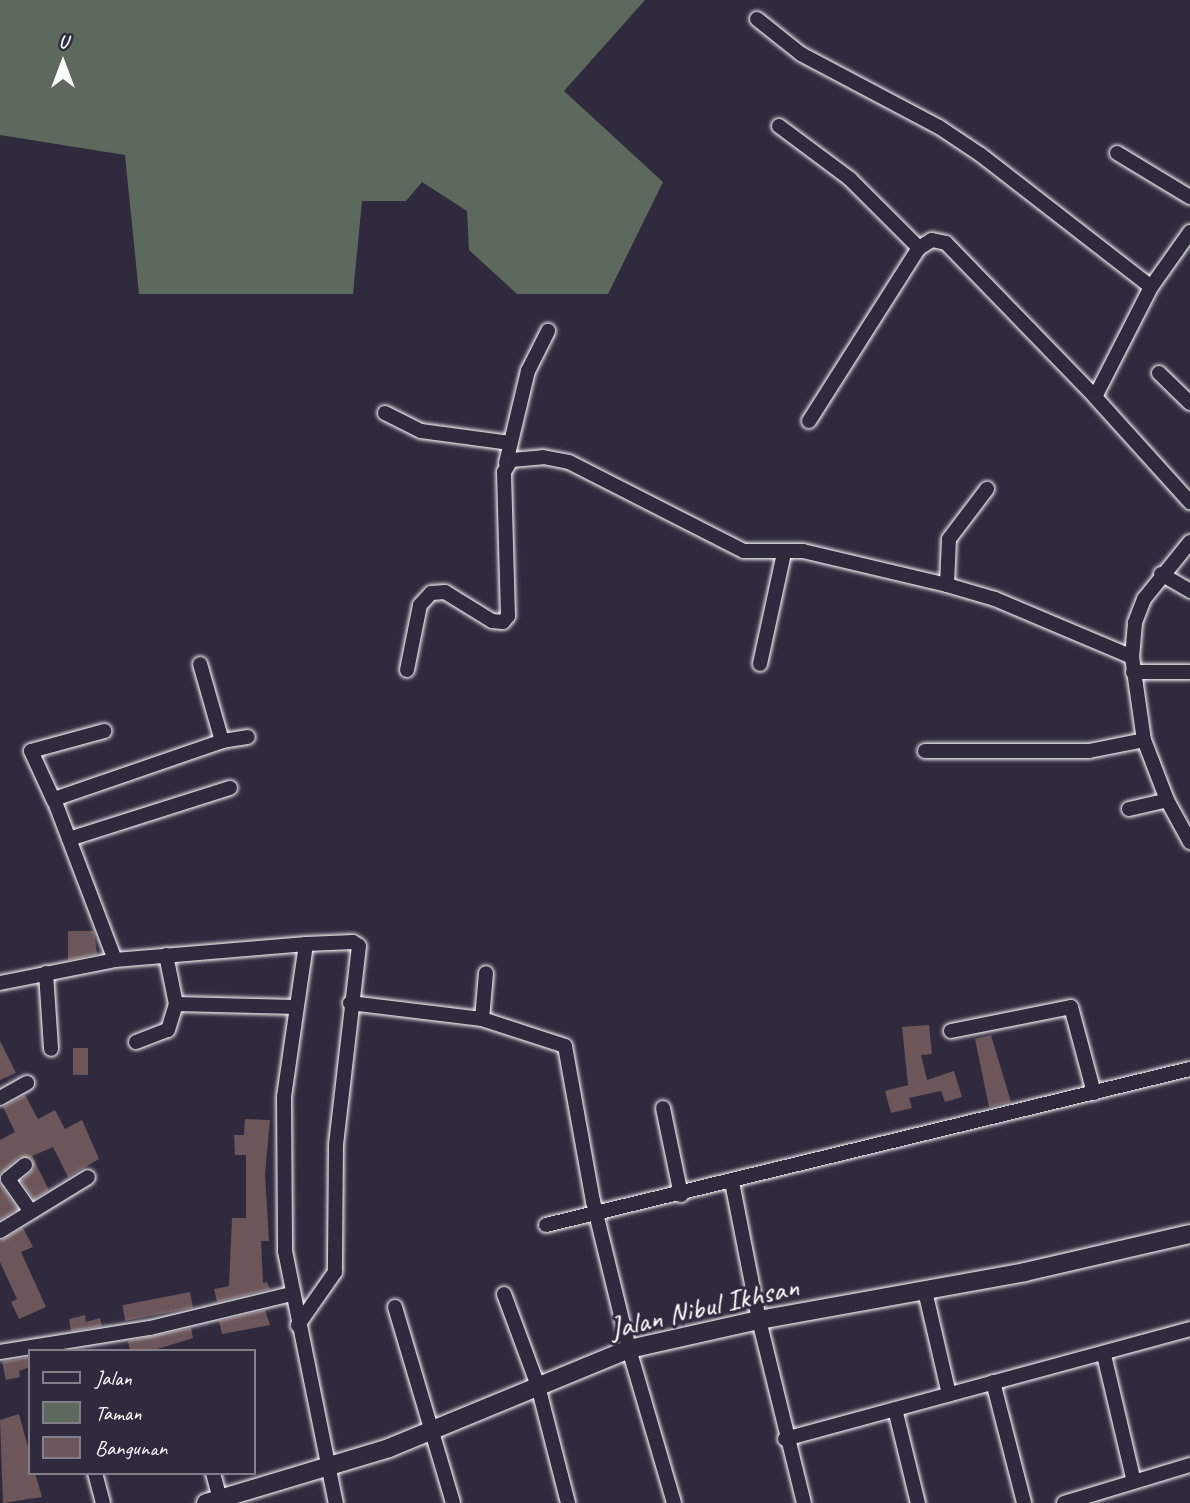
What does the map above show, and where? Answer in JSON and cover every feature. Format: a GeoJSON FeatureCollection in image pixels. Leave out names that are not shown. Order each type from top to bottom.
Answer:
{"type":"FeatureCollection","features":[{"type":"Feature","properties":{"kind":"street"},"geometry":{"type":"LineString","coordinates":[[757,19],[801,54],[939,127],[981,155],[1151,287]]}},
{"type":"Feature","properties":{"kind":"street"},"geometry":{"type":"LineString","coordinates":[[779,126],[850,179],[919,248]]}},
{"type":"Feature","properties":{"kind":"street"},"geometry":{"type":"LineString","coordinates":[[1117,153],[1190,197]]}},
{"type":"Feature","properties":{"kind":"street"},"geometry":{"type":"LineString","coordinates":[[1095,397],[1151,287],[1190,232]]}},
{"type":"Feature","properties":{"kind":"street"},"geometry":{"type":"LineString","coordinates":[[809,421],[919,248],[932,240],[946,243],[1095,397],[1190,502]]}},
{"type":"Feature","properties":{"kind":"street"},"geometry":{"type":"LineString","coordinates":[[407,670],[420,605],[431,593],[445,592],[492,621],[503,622],[508,616],[506,463],[528,371],[548,331]]}},
{"type":"Feature","properties":{"kind":"street"},"geometry":{"type":"LineString","coordinates":[[1159,373],[1190,403]]}},
{"type":"Feature","properties":{"kind":"street"},"geometry":{"type":"LineString","coordinates":[[385,413],[421,431],[510,443]]}},
{"type":"Feature","properties":{"kind":"street"},"geometry":{"type":"LineString","coordinates":[[506,463],[522,457],[558,458],[744,551],[803,551],[995,598],[1132,657]]}},
{"type":"Feature","properties":{"kind":"street"},"geometry":{"type":"LineString","coordinates":[[947,585],[949,540],[987,489]]}},
{"type":"Feature","properties":{"kind":"street"},"geometry":{"type":"LineString","coordinates":[[1190,542],[1161,574],[1135,623],[1132,657],[1144,740],[1167,800],[1190,842]]}},
{"type":"Feature","properties":{"kind":"street"},"geometry":{"type":"LineString","coordinates":[[760,664],[784,552]]}},
{"type":"Feature","properties":{"kind":"street"},"geometry":{"type":"LineString","coordinates":[[1161,574],[1190,591]]}},
{"type":"Feature","properties":{"kind":"street"},"geometry":{"type":"LineString","coordinates":[[200,664],[222,741]]}},
{"type":"Feature","properties":{"kind":"street"},"geometry":{"type":"LineString","coordinates":[[1133,673],[1190,672]]}},
{"type":"Feature","properties":{"kind":"street"},"geometry":{"type":"LineString","coordinates":[[104,731],[31,751],[54,801],[115,960]]}},
{"type":"Feature","properties":{"kind":"street"},"geometry":{"type":"LineString","coordinates":[[54,801],[56,796],[222,741],[248,737]]}},
{"type":"Feature","properties":{"kind":"street"},"geometry":{"type":"LineString","coordinates":[[925,751],[1089,751],[1144,740]]}},
{"type":"Feature","properties":{"kind":"street"},"geometry":{"type":"LineString","coordinates":[[69,839],[230,788]]}},
{"type":"Feature","properties":{"kind":"street"},"geometry":{"type":"LineString","coordinates":[[1129,809],[1167,800]]}},
{"type":"Feature","properties":{"kind":"street"},"geometry":{"type":"LineString","coordinates":[[0,983],[115,960],[306,944],[353,942],[359,946],[350,1003],[336,1146],[335,1272],[299,1325]]}},
{"type":"Feature","properties":{"kind":"street"},"geometry":{"type":"LineString","coordinates":[[306,944],[284,1097],[282,1173],[292,1294],[337,1503]]}},
{"type":"Feature","properties":{"kind":"street"},"geometry":{"type":"LineString","coordinates":[[136,1042],[168,1030],[176,1004],[166,955]]}},
{"type":"Feature","properties":{"kind":"street"},"geometry":{"type":"LineString","coordinates":[[46,974],[51,1049]]}},
{"type":"Feature","properties":{"kind":"street"},"geometry":{"type":"LineString","coordinates":[[482,1019],[486,974]]}},
{"type":"Feature","properties":{"kind":"street"},"geometry":{"type":"LineString","coordinates":[[350,1003],[482,1019],[565,1045],[597,1213],[629,1349],[674,1503]]}},
{"type":"Feature","properties":{"kind":"street"},"geometry":{"type":"LineString","coordinates":[[176,1004],[296,1007]]}},
{"type":"Feature","properties":{"kind":"street"},"geometry":{"type":"LineString","coordinates":[[951,1031],[1069,1006],[1094,1093]]}},
{"type":"Feature","properties":{"kind":"street"},"geometry":{"type":"LineString","coordinates":[[546,1225],[681,1195],[1190,1069]]}},
{"type":"Feature","properties":{"kind":"street"},"geometry":{"type":"LineString","coordinates":[[0,1098],[27,1083]]}},
{"type":"Feature","properties":{"kind":"street"},"geometry":{"type":"LineString","coordinates":[[663,1108],[681,1195]]}},
{"type":"Feature","properties":{"kind":"street"},"geometry":{"type":"LineString","coordinates":[[25,1166],[8,1179],[30,1211]]}},
{"type":"Feature","properties":{"kind":"street"},"geometry":{"type":"LineString","coordinates":[[0,1231],[88,1177]]}},
{"type":"Feature","properties":{"kind":"street"},"geometry":{"type":"LineString","coordinates":[[732,1182],[759,1320],[804,1503]]}},
{"type":"Feature","properties":{"kind":"street","name":"Jalan Nibul Ikhsan"},"geometry":{"type":"LineString","coordinates":[[213,1501],[330,1467],[435,1430],[629,1349],[759,1320],[925,1291],[1190,1234]]}},
{"type":"Feature","properties":{"kind":"street"},"geometry":{"type":"LineString","coordinates":[[925,1291],[949,1394]]}},
{"type":"Feature","properties":{"kind":"street"},"geometry":{"type":"LineString","coordinates":[[0,1355],[46,1342],[150,1328],[292,1294]]}},
{"type":"Feature","properties":{"kind":"street"},"geometry":{"type":"LineString","coordinates":[[504,1294],[538,1386],[568,1503]]}},
{"type":"Feature","properties":{"kind":"street"},"geometry":{"type":"LineString","coordinates":[[396,1307],[435,1430],[453,1503]]}},
{"type":"Feature","properties":{"kind":"street"},"geometry":{"type":"LineString","coordinates":[[786,1438],[1104,1355],[1190,1329]]}},
{"type":"Feature","properties":{"kind":"street"},"geometry":{"type":"LineString","coordinates":[[1104,1355],[1134,1482]]}},
{"type":"Feature","properties":{"kind":"street"},"geometry":{"type":"LineString","coordinates":[[993,1382],[1024,1503]]}},
{"type":"Feature","properties":{"kind":"street"},"geometry":{"type":"LineString","coordinates":[[895,1409],[918,1503]]}},
{"type":"Feature","properties":{"kind":"street"},"geometry":{"type":"LineString","coordinates":[[1064,1503],[1094,1499],[1134,1482],[1190,1465]]}},
{"type":"Feature","properties":{"kind":"street"},"geometry":{"type":"LineString","coordinates":[[96,1475],[103,1503]]}},
{"type":"Feature","properties":{"kind":"street"},"geometry":{"type":"LineString","coordinates":[[213,1475],[213,1501]]}},
{"type":"Feature","properties":{"kind":"green space"},"geometry":{"type":"Polygon","coordinates":[[[0,0],[645,0],[564,91],[663,182],[608,294],[517,294],[469,250],[467,211],[422,182],[406,201],[362,201],[353,294],[139,294],[125,155],[0,135],[0,0]]]}},
{"type":"Feature","properties":{"kind":"building"},"geometry":{"type":"Polygon","coordinates":[[[68,931],[94,931],[97,954],[68,960],[68,931]]]}},
{"type":"Feature","properties":{"kind":"building"},"geometry":{"type":"Polygon","coordinates":[[[929,1025],[932,1054],[921,1055],[927,1080],[954,1071],[962,1097],[945,1102],[941,1091],[909,1098],[912,1108],[891,1113],[885,1091],[908,1085],[902,1027],[929,1025]]]}},
{"type":"Feature","properties":{"kind":"building"},"geometry":{"type":"Polygon","coordinates":[[[991,1035],[1011,1102],[989,1107],[975,1039],[991,1035]]]}},
{"type":"Feature","properties":{"kind":"building"},"geometry":{"type":"Polygon","coordinates":[[[0,1041],[16,1073],[0,1080],[0,1041]]]}},
{"type":"Feature","properties":{"kind":"building"},"geometry":{"type":"Polygon","coordinates":[[[73,1048],[88,1048],[88,1075],[73,1075],[73,1048]]]}},
{"type":"Feature","properties":{"kind":"building"},"geometry":{"type":"Polygon","coordinates":[[[25,1095],[38,1119],[55,1110],[65,1129],[82,1120],[99,1159],[68,1177],[53,1147],[32,1156],[49,1190],[34,1199],[21,1181],[34,1169],[32,1158],[19,1157],[0,1174],[0,1140],[15,1132],[3,1107],[25,1095]]]}},
{"type":"Feature","properties":{"kind":"building"},"geometry":{"type":"Polygon","coordinates":[[[245,1119],[270,1120],[265,1174],[269,1241],[261,1241],[263,1283],[267,1282],[270,1289],[217,1302],[214,1289],[229,1286],[232,1218],[246,1218],[246,1155],[235,1155],[234,1135],[244,1135],[245,1119]]]}},
{"type":"Feature","properties":{"kind":"building"},"geometry":{"type":"Polygon","coordinates":[[[0,1184],[17,1209],[0,1220],[0,1184]]]}},
{"type":"Feature","properties":{"kind":"building"},"geometry":{"type":"Polygon","coordinates":[[[23,1228],[33,1247],[21,1252],[46,1307],[19,1319],[11,1302],[17,1299],[0,1262],[0,1241],[23,1228]]]}},
{"type":"Feature","properties":{"kind":"building"},"geometry":{"type":"Polygon","coordinates":[[[190,1292],[193,1308],[125,1321],[122,1305],[190,1292]]]}},
{"type":"Feature","properties":{"kind":"building"},"geometry":{"type":"Polygon","coordinates":[[[265,1310],[270,1325],[222,1334],[219,1321],[265,1310]]]}},
{"type":"Feature","properties":{"kind":"building"},"geometry":{"type":"Polygon","coordinates":[[[85,1315],[86,1322],[100,1318],[102,1326],[71,1331],[69,1319],[85,1315]]]}},
{"type":"Feature","properties":{"kind":"building"},"geometry":{"type":"Polygon","coordinates":[[[191,1328],[193,1338],[157,1349],[130,1349],[128,1341],[191,1328]]]}},
{"type":"Feature","properties":{"kind":"building"},"geometry":{"type":"Polygon","coordinates":[[[28,1357],[28,1368],[19,1371],[20,1377],[6,1380],[2,1362],[28,1357]]]}},
{"type":"Feature","properties":{"kind":"building"},"geometry":{"type":"Polygon","coordinates":[[[19,1414],[28,1447],[28,1475],[36,1475],[42,1497],[3,1503],[0,1420],[19,1414]]]}}]}
